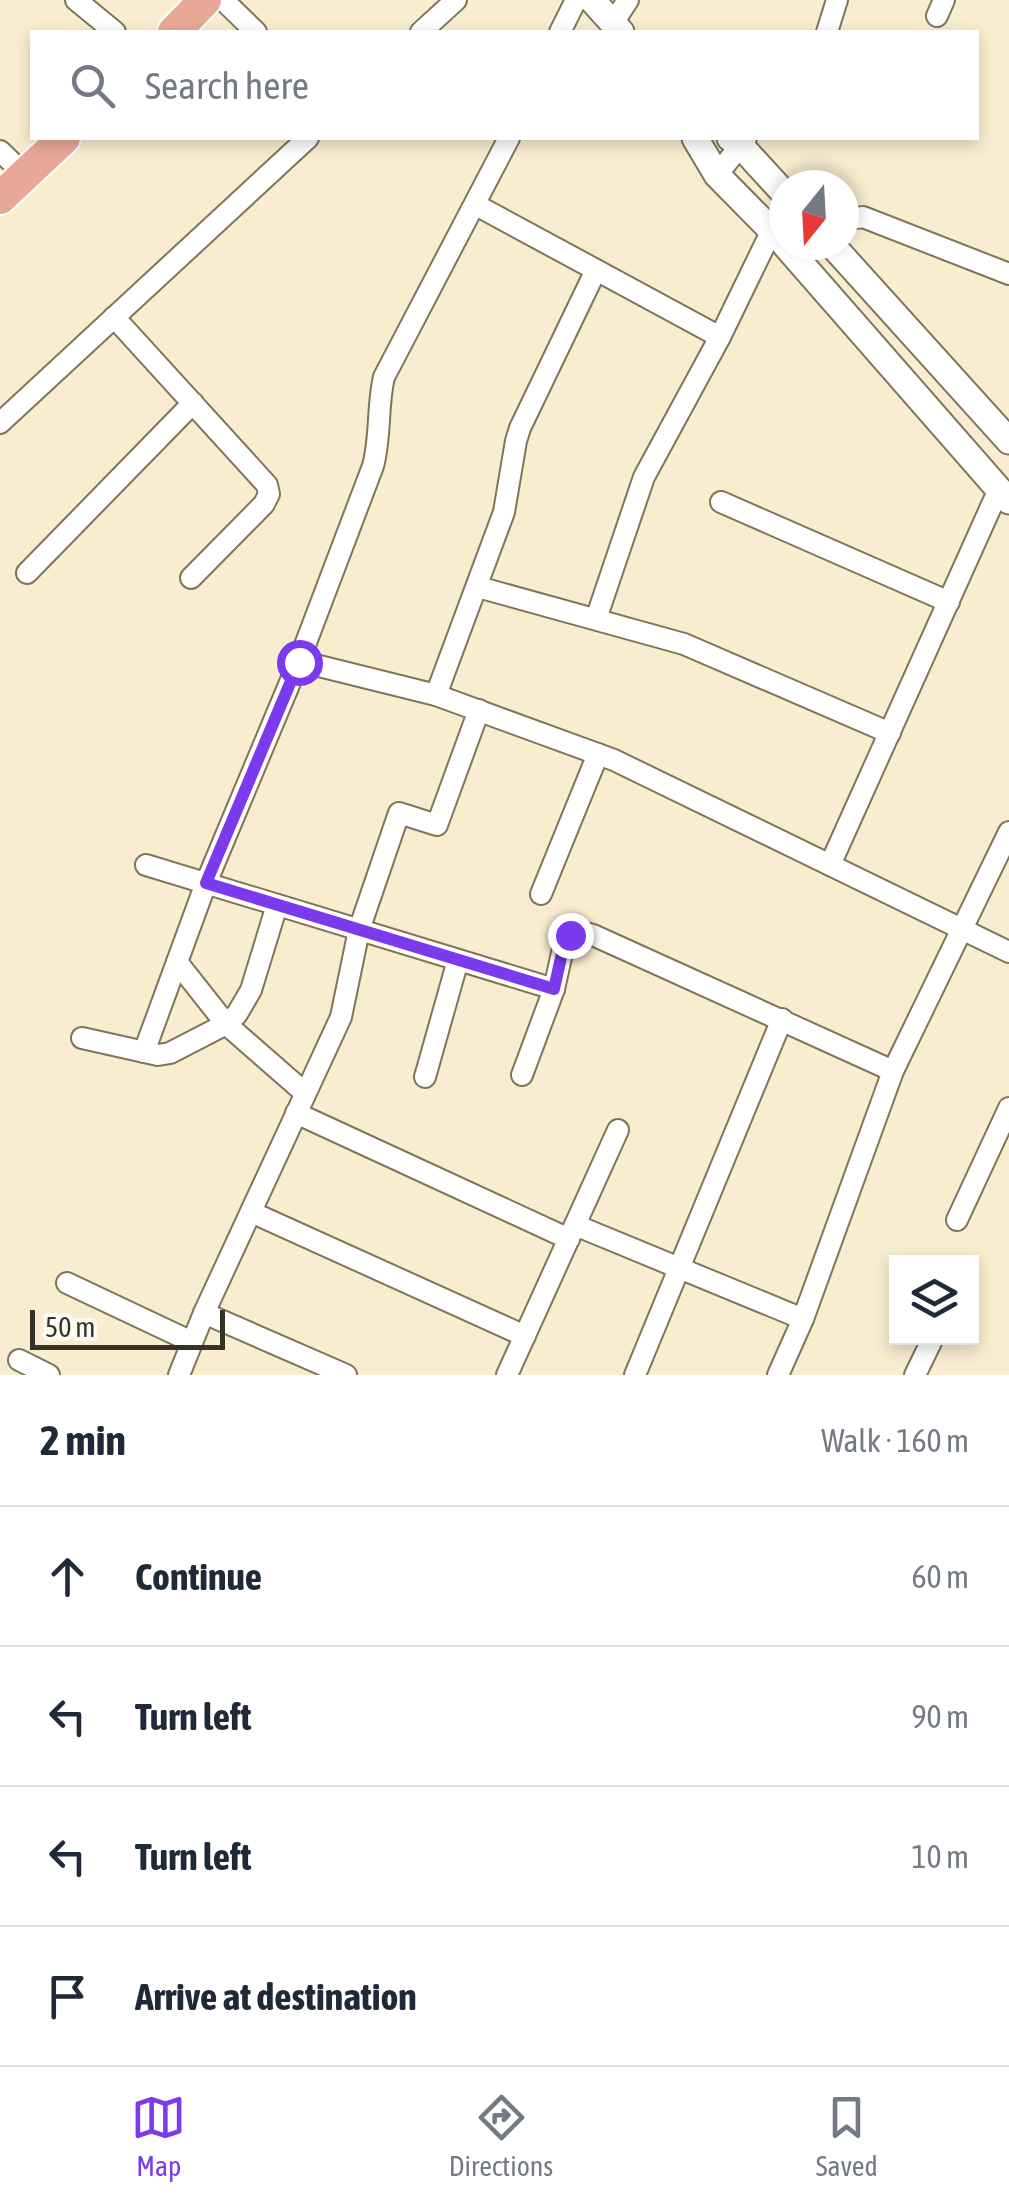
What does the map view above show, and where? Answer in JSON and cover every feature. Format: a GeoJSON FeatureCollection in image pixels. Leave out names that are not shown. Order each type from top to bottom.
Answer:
{"type":"FeatureCollection","features":[{"type":"Feature","properties":{"kind":"main road"},"geometry":{"type":"LineString","coordinates":[[176,30],[205,0]]}},
{"type":"Feature","properties":{"kind":"main road"},"geometry":{"type":"LineString","coordinates":[[0,198],[62,140]]}},
{"type":"Feature","properties":{"kind":"street"},"geometry":{"type":"LineString","coordinates":[[76,0],[113,30]]}},
{"type":"Feature","properties":{"kind":"street"},"geometry":{"type":"LineString","coordinates":[[223,0],[254,30]]}},
{"type":"Feature","properties":{"kind":"street"},"geometry":{"type":"LineString","coordinates":[[423,30],[456,0]]}},
{"type":"Feature","properties":{"kind":"street"},"geometry":{"type":"LineString","coordinates":[[561,30],[576,0]]}},
{"type":"Feature","properties":{"kind":"street"},"geometry":{"type":"LineString","coordinates":[[592,0],[617,28],[628,0]]}},
{"type":"Feature","properties":{"kind":"street"},"geometry":{"type":"LineString","coordinates":[[827,30],[837,0]]}},
{"type":"Feature","properties":{"kind":"street"},"geometry":{"type":"LineString","coordinates":[[0,423],[306,140]]}},
{"type":"Feature","properties":{"kind":"street"},"geometry":{"type":"LineString","coordinates":[[144,1052],[206,883],[299,662],[373,466],[384,377],[508,140]]}},
{"type":"Feature","properties":{"kind":"street"},"geometry":{"type":"LineString","coordinates":[[697,140],[717,175],[769,225]]}},
{"type":"Feature","properties":{"kind":"street"},"geometry":{"type":"LineString","coordinates":[[717,175],[739,140],[769,175]]}},
{"type":"Feature","properties":{"kind":"street"},"geometry":{"type":"LineString","coordinates":[[0,151],[24,174]]}},
{"type":"Feature","properties":{"kind":"street"},"geometry":{"type":"LineString","coordinates":[[476,205],[720,337]]}},
{"type":"Feature","properties":{"kind":"street"},"geometry":{"type":"LineString","coordinates":[[859,218],[1009,274]]}},
{"type":"Feature","properties":{"kind":"street"},"geometry":{"type":"LineString","coordinates":[[596,619],[644,477],[720,337],[769,258]]}},
{"type":"Feature","properties":{"kind":"street"},"geometry":{"type":"LineString","coordinates":[[802,260],[1004,495],[949,602],[830,865]]}},
{"type":"Feature","properties":{"kind":"street"},"geometry":{"type":"LineString","coordinates":[[846,260],[1009,441]]}},
{"type":"Feature","properties":{"kind":"street"},"geometry":{"type":"LineString","coordinates":[[436,696],[504,512],[520,428],[596,270]]}},
{"type":"Feature","properties":{"kind":"street"},"geometry":{"type":"LineString","coordinates":[[114,317],[267,486],[269,494],[264,504],[191,578]]}},
{"type":"Feature","properties":{"kind":"street"},"geometry":{"type":"LineString","coordinates":[[27,572],[193,403]]}},
{"type":"Feature","properties":{"kind":"street"},"geometry":{"type":"LineString","coordinates":[[721,502],[949,602]]}},
{"type":"Feature","properties":{"kind":"street"},"geometry":{"type":"LineString","coordinates":[[478,586],[684,644],[890,733]]}},
{"type":"Feature","properties":{"kind":"street"},"geometry":{"type":"LineString","coordinates":[[299,662],[436,696],[614,760],[1009,952]]}},
{"type":"Feature","properties":{"kind":"street"},"geometry":{"type":"LineString","coordinates":[[179,1375],[340,1017],[359,930],[399,813],[437,825],[480,710]]}},
{"type":"Feature","properties":{"kind":"street"},"geometry":{"type":"LineString","coordinates":[[541,894],[598,754]]}},
{"type":"Feature","properties":{"kind":"street"},"geometry":{"type":"LineString","coordinates":[[778,1375],[892,1071],[962,930],[999,880],[1009,832]]}},
{"type":"Feature","properties":{"kind":"street"},"geometry":{"type":"LineString","coordinates":[[146,865],[554,989]]}},
{"type":"Feature","properties":{"kind":"street"},"geometry":{"type":"LineString","coordinates":[[82,1038],[158,1055],[170,1053],[226,1024],[251,990],[277,905]]}},
{"type":"Feature","properties":{"kind":"street"},"geometry":{"type":"LineString","coordinates":[[522,1074],[554,989],[564,944],[579,931],[892,1071]]}},
{"type":"Feature","properties":{"kind":"street"},"geometry":{"type":"LineString","coordinates":[[425,1077],[458,960]]}},
{"type":"Feature","properties":{"kind":"street"},"geometry":{"type":"LineString","coordinates":[[177,962],[226,1024],[305,1093]]}},
{"type":"Feature","properties":{"kind":"street"},"geometry":{"type":"LineString","coordinates":[[635,1375],[782,1019]]}},
{"type":"Feature","properties":{"kind":"street"},"geometry":{"type":"LineString","coordinates":[[957,1220],[1009,1108]]}},
{"type":"Feature","properties":{"kind":"street"},"geometry":{"type":"LineString","coordinates":[[296,1114],[572,1232],[679,1268],[802,1319]]}},
{"type":"Feature","properties":{"kind":"street"},"geometry":{"type":"LineString","coordinates":[[507,1375],[618,1130]]}},
{"type":"Feature","properties":{"kind":"street"},"geometry":{"type":"LineString","coordinates":[[251,1212],[525,1336]]}},
{"type":"Feature","properties":{"kind":"street"},"geometry":{"type":"LineString","coordinates":[[67,1283],[192,1342]]}},
{"type":"Feature","properties":{"kind":"street"},"geometry":{"type":"LineString","coordinates":[[204,1313],[346,1375]]}},
{"type":"Feature","properties":{"kind":"street"},"geometry":{"type":"LineString","coordinates":[[915,1375],[929,1345]]}},
{"type":"Feature","properties":{"kind":"street"},"geometry":{"type":"LineString","coordinates":[[19,1360],[48,1375]]}},
{"type":"Feature","properties":{"kind":"route"},"geometry":{"type":"LineString","coordinates":[[299,662],[206,883],[554,989],[564,944],[570,935]]}}]}
